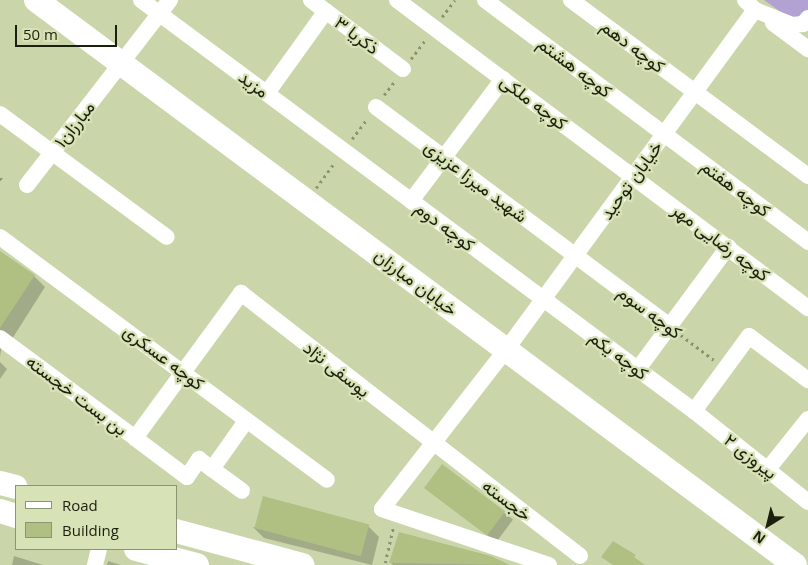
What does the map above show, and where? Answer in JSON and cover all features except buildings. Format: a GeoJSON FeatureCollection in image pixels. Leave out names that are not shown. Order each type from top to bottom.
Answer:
{"type":"FeatureCollection","features":[{"type":"Feature","properties":{"kind":"street","name":"خیابان مبارزان"},"geometry":{"type":"LineString","coordinates":[[36,0],[794,565]]}},
{"type":"Feature","properties":{"kind":"street","name":"مزید"},"geometry":{"type":"LineString","coordinates":[[141,0],[347,153]]}},
{"type":"Feature","properties":{"kind":"street","name":"مبارزان۱"},"geometry":{"type":"LineString","coordinates":[[27,185],[161,15],[170,0]]}},
{"type":"Feature","properties":{"kind":"street","name":"ذکریا ۳"},"geometry":{"type":"LineString","coordinates":[[311,0],[403,70]]}},
{"type":"Feature","properties":{"kind":"street","name":"کوچه ملکی"},"geometry":{"type":"LineString","coordinates":[[397,0],[633,176]]}},
{"type":"Feature","properties":{"kind":"street","name":"کوچه هشتم"},"geometry":{"type":"LineString","coordinates":[[485,0],[665,134]]}},
{"type":"Feature","properties":{"kind":"street","name":"کوچه دهم"},"geometry":{"type":"LineString","coordinates":[[571,0],[806,172]]}},
{"type":"Feature","properties":{"kind":"street"},"geometry":{"type":"LineString","coordinates":[[747,3],[792,25],[803,24],[808,18]]}},
{"type":"Feature","properties":{"kind":"street"},"geometry":{"type":"LineString","coordinates":[[747,3],[808,49]]}},
{"type":"Feature","properties":{"kind":"street","name":"خیابان توحید"},"geometry":{"type":"LineString","coordinates":[[506,350],[695,92],[747,3]]}},
{"type":"Feature","properties":{"kind":"street"},"geometry":{"type":"LineString","coordinates":[[266,93],[326,12]]}},
{"type":"Feature","properties":{"kind":"street"},"geometry":{"type":"LineString","coordinates":[[411,201],[503,79]]}},
{"type":"Feature","properties":{"kind":"street","name":"شهید میرزا عزیزی"},"geometry":{"type":"LineString","coordinates":[[376,107],[444,156],[575,256]]}},
{"type":"Feature","properties":{"kind":"street"},"geometry":{"type":"LineString","coordinates":[[0,114],[167,237]]}},
{"type":"Feature","properties":{"kind":"street","name":"کوچه هفتم"},"geometry":{"type":"LineString","coordinates":[[665,134],[808,242]]}},
{"type":"Feature","properties":{"kind":"street","name":"کوچه دوم"},"geometry":{"type":"LineString","coordinates":[[347,153],[544,299]]}},
{"type":"Feature","properties":{"kind":"street","name":"کوچه رضایی مهر"},"geometry":{"type":"LineString","coordinates":[[633,176],[808,308]]}},
{"type":"Feature","properties":{"kind":"street","name":"کوچه عسکری"},"geometry":{"type":"LineString","coordinates":[[1,236],[327,480]]}},
{"type":"Feature","properties":{"kind":"street"},"geometry":{"type":"LineString","coordinates":[[638,369],[728,247]]}},
{"type":"Feature","properties":{"kind":"street","name":"کوچه سوم"},"geometry":{"type":"LineString","coordinates":[[575,256],[670,326]]}},
{"type":"Feature","properties":{"kind":"street","name":"بن بست خجسته"},"geometry":{"type":"LineString","coordinates":[[0,338],[136,438],[241,293]]}},
{"type":"Feature","properties":{"kind":"street","name":"یوسفی نژاد"},"geometry":{"type":"LineString","coordinates":[[241,293],[433,444]]}},
{"type":"Feature","properties":{"kind":"street","name":"کوچه یکم"},"geometry":{"type":"LineString","coordinates":[[544,299],[694,411]]}},
{"type":"Feature","properties":{"kind":"street"},"geometry":{"type":"LineString","coordinates":[[694,411],[749,336],[808,380]]}},
{"type":"Feature","properties":{"kind":"street"},"geometry":{"type":"LineString","coordinates":[[506,350],[433,444],[389,512],[549,565]]}},
{"type":"Feature","properties":{"kind":"street","name":"پیروزی ۲"},"geometry":{"type":"LineString","coordinates":[[694,411],[808,502]]}},
{"type":"Feature","properties":{"kind":"street"},"geometry":{"type":"LineString","coordinates":[[768,469],[808,419]]}},
{"type":"Feature","properties":{"kind":"street"},"geometry":{"type":"LineString","coordinates":[[212,469],[246,421]]}},
{"type":"Feature","properties":{"kind":"street"},"geometry":{"type":"LineString","coordinates":[[136,438],[187,477],[199,459],[242,491]]}},
{"type":"Feature","properties":{"kind":"street","name":"خجسته"},"geometry":{"type":"LineString","coordinates":[[433,444],[580,556]]}},
{"type":"Feature","properties":{"kind":"street"},"geometry":{"type":"LineString","coordinates":[[0,483],[15,487]]}},
{"type":"Feature","properties":{"kind":"street"},"geometry":{"type":"LineString","coordinates":[[0,512],[15,516]]}},
{"type":"Feature","properties":{"kind":"street"},"geometry":{"type":"LineString","coordinates":[[178,532],[302,565]]}},
{"type":"Feature","properties":{"kind":"street"},"geometry":{"type":"LineString","coordinates":[[95,565],[99,550]]}},
{"type":"Feature","properties":{"kind":"street"},"geometry":{"type":"LineString","coordinates":[[140,550],[197,565]]}},
{"type":"Feature","properties":{"kind":"path"},"geometry":{"type":"LineString","coordinates":[[0,178],[4,181]]}},
{"type":"Feature","properties":{"kind":"path","name":"کوچه سوم"},"geometry":{"type":"LineString","coordinates":[[670,326],[726,368]]}},
{"type":"Feature","properties":{"kind":"path"},"geometry":{"type":"LineString","coordinates":[[385,563],[389,512]]}},
{"type":"Feature","properties":{"kind":"shaded area"},"geometry":{"type":"Polygon","coordinates":[[[764,0],[808,0],[808,12],[795,22],[764,0]]]}}]}
